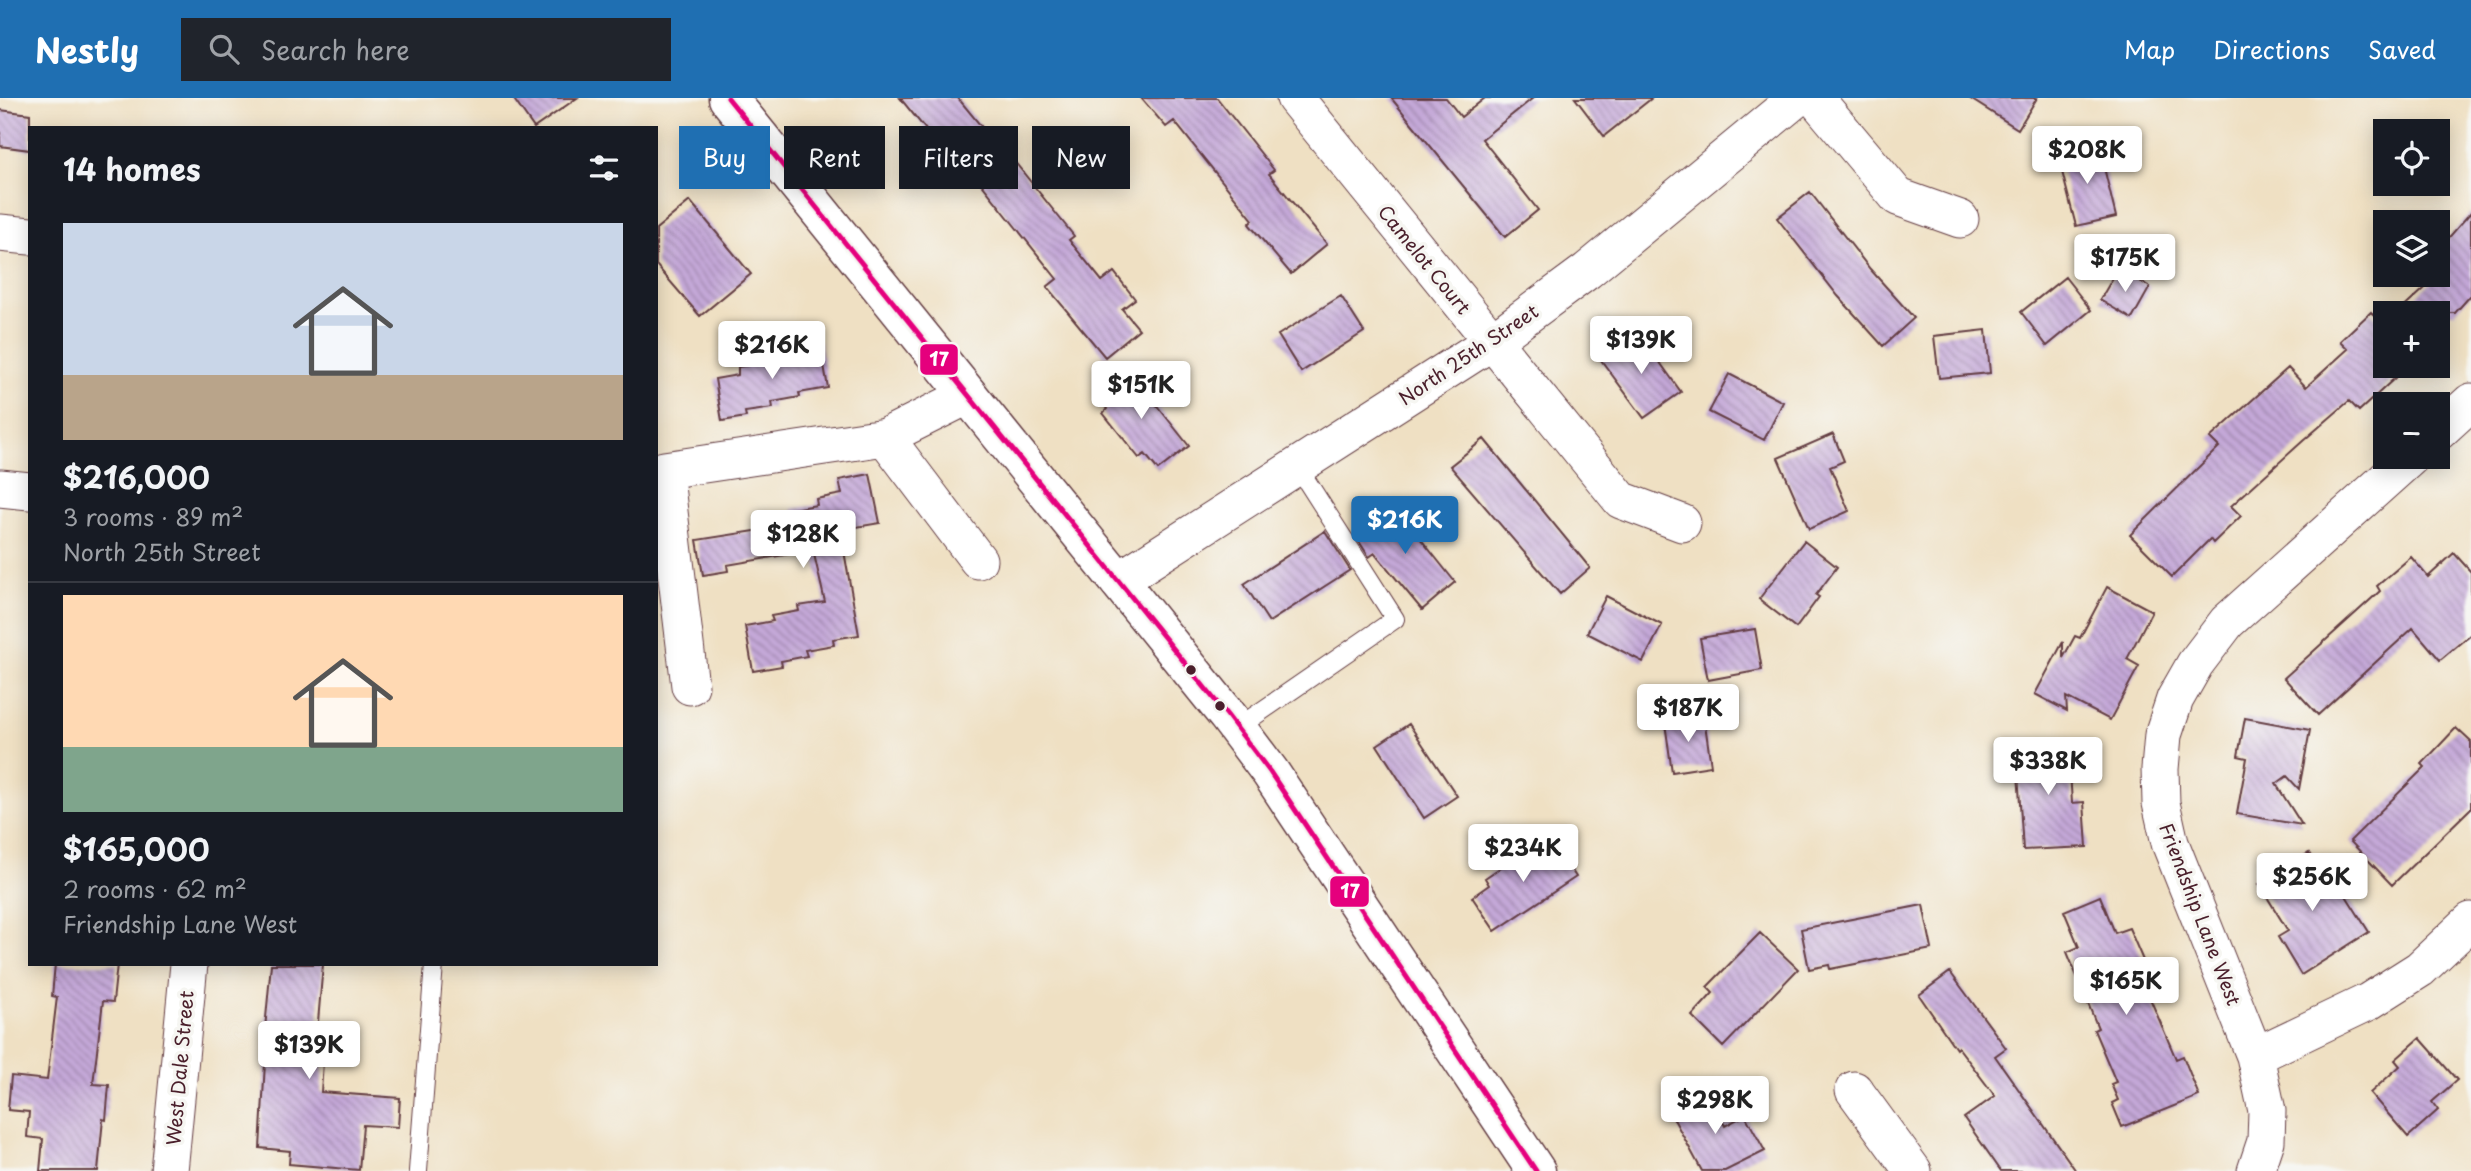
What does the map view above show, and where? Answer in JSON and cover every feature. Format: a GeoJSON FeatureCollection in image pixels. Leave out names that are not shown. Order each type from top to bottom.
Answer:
{"type":"FeatureCollection","features":[{"type":"Feature","properties":{"kind":"street"},"geometry":{"type":"LineString","coordinates":[[728,98],[1270,772],[1536,1171]]}},
{"type":"Feature","properties":{"kind":"street","name":"Camelot Court"},"geometry":{"type":"LineString","coordinates":[[1295,98],[1621,500],[1682,523]]}},
{"type":"Feature","properties":{"kind":"street","name":"North 25th Street"},"geometry":{"type":"LineString","coordinates":[[1118,582],[1491,342],[1587,271],[1797,98]]}},
{"type":"Feature","properties":{"kind":"street"},"geometry":{"type":"LineString","coordinates":[[1815,98],[1898,197],[1960,219]]}},
{"type":"Feature","properties":{"kind":"street"},"geometry":{"type":"LineString","coordinates":[[0,233],[28,236]]}},
{"type":"Feature","properties":{"kind":"street"},"geometry":{"type":"LineString","coordinates":[[690,686],[664,470],[885,437],[967,396]]}},
{"type":"Feature","properties":{"kind":"street"},"geometry":{"type":"LineString","coordinates":[[2450,421],[2471,402]]}},
{"type":"Feature","properties":{"kind":"street"},"geometry":{"type":"LineString","coordinates":[[885,437],[978,560]]}},
{"type":"Feature","properties":{"kind":"street","name":"Friendship Lane West"},"geometry":{"type":"LineString","coordinates":[[2256,1171],[2266,1141],[2267,1111],[2255,1056],[2170,843],[2161,803],[2163,735],[2175,699],[2195,664],[2227,622],[2398,469]]}},
{"type":"Feature","properties":{"kind":"street"},"geometry":{"type":"LineString","coordinates":[[2255,1056],[2368,1002],[2420,969],[2471,920]]}},
{"type":"Feature","properties":{"kind":"street","name":"West Dale Street"},"geometry":{"type":"LineString","coordinates":[[169,1171],[189,966]]}},
{"type":"Feature","properties":{"kind":"street"},"geometry":{"type":"LineString","coordinates":[[1854,1090],[1913,1171]]}},
{"type":"Feature","properties":{"kind":"lane"},"geometry":{"type":"LineString","coordinates":[[1237,729],[1395,619],[1297,467]]}},
{"type":"Feature","properties":{"kind":"lane"},"geometry":{"type":"LineString","coordinates":[[418,1171],[434,966]]}},
{"type":"Feature","properties":{"kind":"building"},"geometry":{"type":"Polygon","coordinates":[[[513,98],[577,98],[537,126],[533,126],[513,98]]]}},
{"type":"Feature","properties":{"kind":"building"},"geometry":{"type":"Polygon","coordinates":[[[900,98],[958,98],[981,126],[923,126],[900,98]]]}},
{"type":"Feature","properties":{"kind":"building"},"geometry":{"type":"Polygon","coordinates":[[[1141,98],[1217,98],[1274,170],[1269,174],[1327,244],[1291,274],[1249,224],[1253,220],[1174,121],[1166,127],[1141,98]]]}},
{"type":"Feature","properties":{"kind":"building"},"geometry":{"type":"Polygon","coordinates":[[[1391,98],[1446,98],[1461,117],[1485,98],[1533,98],[1482,139],[1538,210],[1505,237],[1391,98]]]}},
{"type":"Feature","properties":{"kind":"building"},"geometry":{"type":"Polygon","coordinates":[[[1575,98],[1652,98],[1604,136],[1575,98]]]}},
{"type":"Feature","properties":{"kind":"building"},"geometry":{"type":"Polygon","coordinates":[[[1969,98],[2037,98],[2018,129],[1969,98]]]}},
{"type":"Feature","properties":{"kind":"building"},"geometry":{"type":"Polygon","coordinates":[[[0,110],[30,114],[28,150],[0,146],[0,110]]]}},
{"type":"Feature","properties":{"kind":"building"},"geometry":{"type":"Polygon","coordinates":[[[2099,147],[2116,217],[2076,226],[2058,156],[2099,147]]]}},
{"type":"Feature","properties":{"kind":"building"},"geometry":{"type":"Polygon","coordinates":[[[1018,166],[1032,184],[1032,189],[1036,189],[1074,236],[1069,240],[1102,281],[1114,272],[1135,299],[1122,309],[1139,329],[1105,357],[1047,287],[1057,279],[985,189],[1018,189],[1018,166]]]}},
{"type":"Feature","properties":{"kind":"building"},"geometry":{"type":"Polygon","coordinates":[[[1810,192],[1870,269],[1914,318],[1883,346],[1838,296],[1777,218],[1810,192]]]}},
{"type":"Feature","properties":{"kind":"building"},"geometry":{"type":"Polygon","coordinates":[[[690,201],[751,274],[700,316],[658,267],[658,227],[690,201]]]}},
{"type":"Feature","properties":{"kind":"building"},"geometry":{"type":"Polygon","coordinates":[[[2471,212],[2471,295],[2455,313],[2450,313],[2450,301],[2411,301],[2426,287],[2450,287],[2450,236],[2471,212]]]}},
{"type":"Feature","properties":{"kind":"building"},"geometry":{"type":"Polygon","coordinates":[[[2118,269],[2150,287],[2132,319],[2100,300],[2118,269]]]}},
{"type":"Feature","properties":{"kind":"building"},"geometry":{"type":"Polygon","coordinates":[[[2065,277],[2091,310],[2047,346],[2021,312],[2065,277]]]}},
{"type":"Feature","properties":{"kind":"building"},"geometry":{"type":"Polygon","coordinates":[[[1341,296],[1364,332],[1301,372],[1278,335],[1341,296]]]}},
{"type":"Feature","properties":{"kind":"building"},"geometry":{"type":"Polygon","coordinates":[[[2371,312],[2373,378],[2395,378],[2380,392],[2373,392],[2373,398],[2359,411],[2349,401],[2304,440],[2231,506],[2241,516],[2213,543],[2210,539],[2172,577],[2130,535],[2219,447],[2210,438],[2288,368],[2306,387],[2348,349],[2340,341],[2371,312]]]}},
{"type":"Feature","properties":{"kind":"building"},"geometry":{"type":"Polygon","coordinates":[[[1986,330],[1990,373],[1939,378],[1934,336],[1986,330]]]}},
{"type":"Feature","properties":{"kind":"building"},"geometry":{"type":"Polygon","coordinates":[[[1639,333],[1681,392],[1644,418],[1601,360],[1639,333]]]}},
{"type":"Feature","properties":{"kind":"building"},"geometry":{"type":"Polygon","coordinates":[[[820,342],[828,388],[799,393],[800,397],[772,402],[773,408],[745,412],[746,417],[722,421],[715,379],[738,375],[738,367],[763,363],[762,357],[789,352],[788,347],[820,342]]]}},
{"type":"Feature","properties":{"kind":"building"},"geometry":{"type":"Polygon","coordinates":[[[1128,369],[1189,446],[1158,470],[1145,454],[1139,458],[1103,413],[1107,409],[1096,395],[1128,369]]]}},
{"type":"Feature","properties":{"kind":"building"},"geometry":{"type":"Polygon","coordinates":[[[1729,374],[1783,402],[1764,440],[1709,412],[1729,374]]]}},
{"type":"Feature","properties":{"kind":"building"},"geometry":{"type":"Polygon","coordinates":[[[1833,434],[1844,461],[1830,467],[1849,511],[1809,529],[1778,458],[1833,434]]]}},
{"type":"Feature","properties":{"kind":"building"},"geometry":{"type":"Polygon","coordinates":[[[1484,439],[1590,568],[1560,594],[1450,466],[1484,439]]]}},
{"type":"Feature","properties":{"kind":"building"},"geometry":{"type":"Polygon","coordinates":[[[870,474],[880,523],[850,528],[854,549],[844,551],[859,635],[833,639],[834,645],[805,650],[807,656],[781,661],[782,666],[753,671],[745,626],[773,621],[771,616],[799,611],[798,606],[825,602],[813,550],[727,565],[728,571],[703,575],[697,540],[768,529],[766,521],[793,516],[792,509],[817,505],[816,499],[842,494],[839,480],[870,474]]]}},
{"type":"Feature","properties":{"kind":"building"},"geometry":{"type":"Polygon","coordinates":[[[1392,503],[1455,582],[1422,610],[1375,553],[1369,557],[1355,535],[1392,503]]]}},
{"type":"Feature","properties":{"kind":"building"},"geometry":{"type":"Polygon","coordinates":[[[1325,531],[1350,570],[1269,622],[1244,584],[1325,531]]]}},
{"type":"Feature","properties":{"kind":"building"},"geometry":{"type":"Polygon","coordinates":[[[1804,541],[1837,567],[1796,628],[1759,599],[1804,541]]]}},
{"type":"Feature","properties":{"kind":"building"},"geometry":{"type":"Polygon","coordinates":[[[2454,553],[2471,572],[2471,634],[2440,660],[2413,628],[2318,715],[2284,678],[2380,591],[2377,586],[2411,557],[2428,577],[2454,553]]]}},
{"type":"Feature","properties":{"kind":"building"},"geometry":{"type":"Polygon","coordinates":[[[2107,587],[2152,611],[2127,659],[2139,666],[2110,720],[2066,697],[2067,711],[2035,694],[2063,642],[2063,658],[2075,636],[2080,638],[2107,587]]]}},
{"type":"Feature","properties":{"kind":"building"},"geometry":{"type":"Polygon","coordinates":[[[1606,596],[1662,625],[1643,662],[1587,633],[1606,596]]]}},
{"type":"Feature","properties":{"kind":"building"},"geometry":{"type":"Polygon","coordinates":[[[1755,629],[1762,670],[1708,680],[1700,638],[1755,629]]]}},
{"type":"Feature","properties":{"kind":"building"},"geometry":{"type":"Polygon","coordinates":[[[1704,717],[1711,766],[1672,772],[1665,723],[1704,717]]]}},
{"type":"Feature","properties":{"kind":"building"},"geometry":{"type":"Polygon","coordinates":[[[2245,718],[2310,730],[2299,789],[2287,776],[2276,784],[2302,825],[2237,814],[2247,758],[2238,756],[2245,718]]]}},
{"type":"Feature","properties":{"kind":"building"},"geometry":{"type":"Polygon","coordinates":[[[1409,724],[1457,796],[1424,818],[1377,745],[1409,724]]]}},
{"type":"Feature","properties":{"kind":"building"},"geometry":{"type":"Polygon","coordinates":[[[2456,728],[2471,742],[2471,808],[2392,885],[2350,841],[2425,767],[2422,764],[2456,728]]]}},
{"type":"Feature","properties":{"kind":"building"},"geometry":{"type":"Polygon","coordinates":[[[2068,739],[2072,803],[2084,802],[2087,847],[2023,850],[2016,741],[2068,739]]]}},
{"type":"Feature","properties":{"kind":"building"},"geometry":{"type":"Polygon","coordinates":[[[1553,842],[1576,877],[1495,931],[1472,897],[1489,885],[1485,878],[1532,846],[1538,853],[1553,842]]]}},
{"type":"Feature","properties":{"kind":"building"},"geometry":{"type":"Polygon","coordinates":[[[2309,853],[2319,871],[2326,864],[2369,932],[2301,975],[2278,937],[2288,931],[2259,884],[2309,853]]]}},
{"type":"Feature","properties":{"kind":"building"},"geometry":{"type":"Polygon","coordinates":[[[2100,896],[2115,933],[2129,928],[2148,972],[2140,975],[2176,1059],[2183,1056],[2199,1096],[2122,1127],[2112,1103],[2118,1100],[2111,1084],[2116,1082],[2094,1030],[2098,1028],[2067,952],[2079,947],[2064,911],[2100,896]]]}},
{"type":"Feature","properties":{"kind":"building"},"geometry":{"type":"Polygon","coordinates":[[[1923,905],[1932,949],[1830,969],[1829,965],[1809,969],[1801,929],[1923,905]]]}},
{"type":"Feature","properties":{"kind":"building"},"geometry":{"type":"Polygon","coordinates":[[[1760,933],[1798,969],[1723,1047],[1692,1016],[1713,993],[1707,987],[1760,933]]]}},
{"type":"Feature","properties":{"kind":"building"},"geometry":{"type":"Polygon","coordinates":[[[55,966],[117,966],[113,1002],[103,1001],[93,1084],[109,1085],[98,1171],[40,1171],[43,1139],[27,1137],[29,1112],[8,1110],[11,1076],[47,1080],[57,997],[52,996],[55,966]]]}},
{"type":"Feature","properties":{"kind":"building"},"geometry":{"type":"Polygon","coordinates":[[[271,966],[323,966],[316,1045],[324,1046],[321,1092],[400,1098],[398,1127],[363,1125],[359,1170],[289,1164],[290,1151],[260,1148],[271,966]]]}},
{"type":"Feature","properties":{"kind":"building"},"geometry":{"type":"Polygon","coordinates":[[[1950,972],[2006,1048],[1995,1056],[2076,1171],[2001,1171],[1964,1118],[1995,1096],[1958,1047],[1956,1049],[1919,995],[1950,972]]]}},
{"type":"Feature","properties":{"kind":"building"},"geometry":{"type":"Polygon","coordinates":[[[2420,1038],[2457,1080],[2432,1102],[2438,1110],[2408,1137],[2370,1093],[2400,1066],[2395,1060],[2420,1038]]]}},
{"type":"Feature","properties":{"kind":"building"},"geometry":{"type":"Polygon","coordinates":[[[1706,1091],[1725,1126],[1745,1115],[1765,1151],[1725,1171],[1702,1171],[1670,1112],[1706,1091]]]}},
{"type":"Feature","properties":{"kind":"transit line","name":"17"},"geometry":{"type":"LineString","coordinates":[[728,98],[1227,715],[1270,772],[1536,1171]]}}]}
